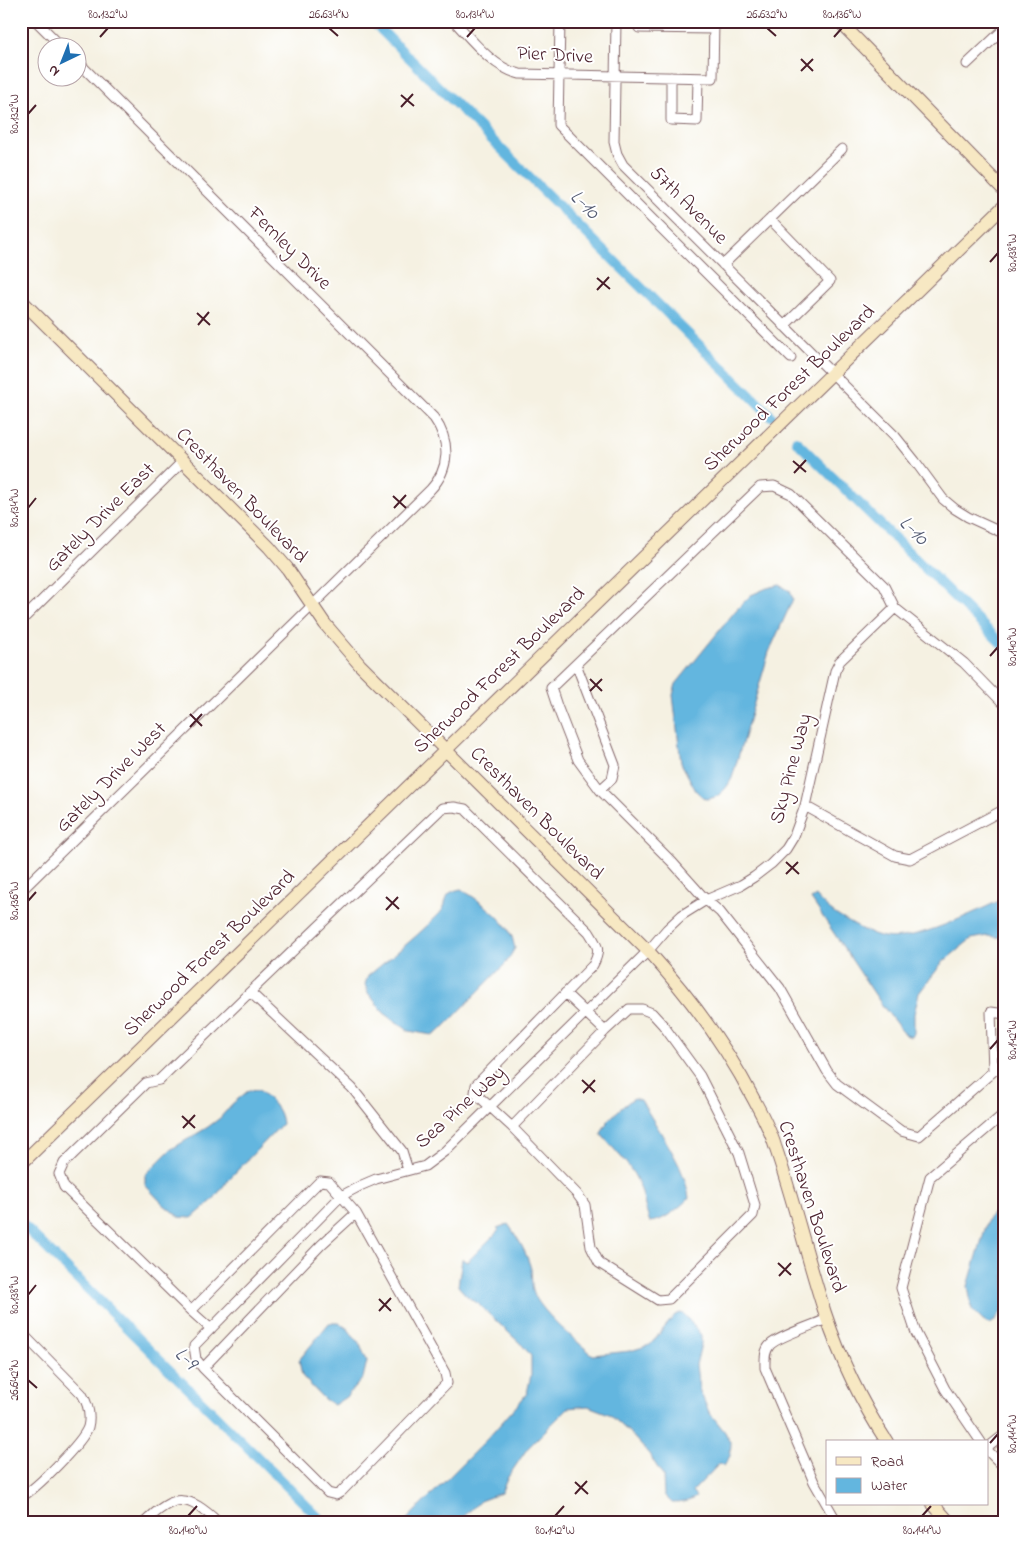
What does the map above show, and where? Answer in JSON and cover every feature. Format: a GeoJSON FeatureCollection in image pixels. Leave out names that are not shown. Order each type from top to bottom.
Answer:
{"type":"FeatureCollection","features":[{"type":"Feature","properties":{"kind":"street"},"geometry":{"type":"LineString","coordinates":[[36,21],[53,38]]}},
{"type":"Feature","properties":{"kind":"street","name":"Pier Drive"},"geometry":{"type":"LineString","coordinates":[[454,21],[495,62],[506,70],[520,74],[698,78]]}},
{"type":"Feature","properties":{"kind":"street"},"geometry":{"type":"LineString","coordinates":[[560,21],[558,125],[792,358]]}},
{"type":"Feature","properties":{"kind":"street","name":"57th Avenue"},"geometry":{"type":"LineString","coordinates":[[616,21],[614,142],[620,160],[627,170],[895,436],[916,461],[943,499],[968,517],[1005,534]]}},
{"type":"Feature","properties":{"kind":"street"},"geometry":{"type":"LineString","coordinates":[[839,21],[1005,191]]}},
{"type":"Feature","properties":{"kind":"street"},"geometry":{"type":"LineString","coordinates":[[639,28],[714,25],[713,78],[698,78],[697,121],[671,120],[672,77]]}},
{"type":"Feature","properties":{"kind":"street"},"geometry":{"type":"LineString","coordinates":[[967,64],[1005,28]]}},
{"type":"Feature","properties":{"kind":"street","name":"Fernley Drive"},"geometry":{"type":"LineString","coordinates":[[88,72],[434,418],[444,436],[446,448],[446,462],[442,474]]}},
{"type":"Feature","properties":{"kind":"street"},"geometry":{"type":"LineString","coordinates":[[723,265],[842,149]]}},
{"type":"Feature","properties":{"kind":"street","name":"Sherwood Forest Boulevard"},"geometry":{"type":"LineString","coordinates":[[21,1164],[1005,205]]}},
{"type":"Feature","properties":{"kind":"street"},"geometry":{"type":"LineString","coordinates":[[770,219],[830,281],[784,326]]}},
{"type":"Feature","properties":{"kind":"street","name":"Cresthaven Boulevard"},"geometry":{"type":"LineString","coordinates":[[21,300],[269,548],[287,568],[325,624],[348,652],[648,951],[688,997],[713,1030],[760,1111],[775,1145],[827,1319],[852,1379],[886,1440]]}},
{"type":"Feature","properties":{"kind":"street","name":"Gately Drive East"},"geometry":{"type":"LineString","coordinates":[[21,622],[184,461]]}},
{"type":"Feature","properties":{"kind":"street","name":"Gately Drive West"},"geometry":{"type":"LineString","coordinates":[[21,891],[430,490],[442,474]]}},
{"type":"Feature","properties":{"kind":"street"},"geometry":{"type":"LineString","coordinates":[[1005,705],[964,664],[895,608],[884,586],[791,494],[774,486],[760,487],[551,688],[578,760],[600,790],[672,862],[706,900],[720,912],[780,988],[827,1071],[837,1084],[901,1131],[919,1136],[1005,1061]]}},
{"type":"Feature","properties":{"kind":"street","name":"Sky Pine Way"},"geometry":{"type":"LineString","coordinates":[[648,951],[682,915],[706,900],[748,881],[782,855],[794,836],[805,806],[835,671],[840,661],[895,608]]}},
{"type":"Feature","properties":{"kind":"street"},"geometry":{"type":"LineString","coordinates":[[576,664],[616,765],[612,779],[600,790]]}},
{"type":"Feature","properties":{"kind":"street"},"geometry":{"type":"LineString","coordinates":[[805,806],[894,856],[910,859],[1005,809]]}},
{"type":"Feature","properties":{"kind":"street"},"geometry":{"type":"LineString","coordinates":[[210,1329],[64,1187],[60,1174],[64,1164],[146,1083],[159,1080],[442,808],[454,807],[465,809],[589,932],[598,946],[597,957],[593,965],[476,1085],[475,1093],[512,1127],[577,1194],[585,1205],[591,1247],[599,1262],[658,1300],[669,1299],[752,1215],[755,1205],[738,1153],[700,1076],[663,1025],[652,1013],[642,1008],[629,1010],[606,1031],[512,1127]]}},
{"type":"Feature","properties":{"kind":"street","name":"Sea Pine Way"},"geometry":{"type":"LineString","coordinates":[[203,1368],[196,1358],[194,1346],[341,1196],[362,1185],[425,1166],[445,1151],[648,951]]}},
{"type":"Feature","properties":{"kind":"street"},"geometry":{"type":"LineString","coordinates":[[250,992],[352,1088],[402,1151],[408,1170]]}},
{"type":"Feature","properties":{"kind":"street"},"geometry":{"type":"LineString","coordinates":[[565,993],[606,1031]]}},
{"type":"Feature","properties":{"kind":"street"},"geometry":{"type":"LineString","coordinates":[[993,1071],[990,1012],[1005,1014]]}},
{"type":"Feature","properties":{"kind":"street"},"geometry":{"type":"LineString","coordinates":[[980,1440],[945,1389],[916,1332],[901,1288],[930,1177],[1005,1113]]}},
{"type":"Feature","properties":{"kind":"street"},"geometry":{"type":"LineString","coordinates":[[190,1311],[320,1181],[329,1182],[356,1213],[445,1373],[447,1384],[336,1495],[328,1493],[203,1368],[321,1245],[356,1213]]}},
{"type":"Feature","properties":{"kind":"street"},"geometry":{"type":"LineString","coordinates":[[826,1503],[814,1482],[765,1368],[765,1355],[770,1345],[799,1330],[827,1319]]}},
{"type":"Feature","properties":{"kind":"street"},"geometry":{"type":"LineString","coordinates":[[21,1332],[82,1394],[88,1406],[89,1419],[86,1432],[78,1442],[35,1488],[21,1497]]}},
{"type":"Feature","properties":{"kind":"street"},"geometry":{"type":"LineString","coordinates":[[988,1448],[1005,1434]]}},
{"type":"Feature","properties":{"kind":"street"},"geometry":{"type":"LineString","coordinates":[[988,1450],[1005,1468]]}},
{"type":"Feature","properties":{"kind":"street"},"geometry":{"type":"LineString","coordinates":[[145,1522],[162,1506],[179,1501],[198,1505],[218,1522]]}},
{"type":"Feature","properties":{"kind":"street"},"geometry":{"type":"LineString","coordinates":[[828,1506],[837,1522]]}},
{"type":"Feature","properties":{"kind":"street"},"geometry":{"type":"LineString","coordinates":[[935,1506],[949,1522]]}},
{"type":"Feature","properties":{"kind":"water"},"geometry":{"type":"Polygon","coordinates":[[[780,585],[790,591],[793,599],[769,652],[732,778],[721,793],[710,799],[705,799],[696,791],[681,763],[673,695],[676,684],[736,610],[751,595],[780,585]]]}},
{"type":"Feature","properties":{"kind":"water"},"geometry":{"type":"Polygon","coordinates":[[[461,889],[497,916],[512,937],[515,948],[506,963],[444,1027],[432,1035],[409,1031],[384,1013],[368,993],[365,984],[368,976],[414,938],[440,913],[450,893],[461,889]]]}},
{"type":"Feature","properties":{"kind":"water"},"geometry":{"type":"Polygon","coordinates":[[[816,896],[841,918],[859,928],[879,936],[897,938],[945,925],[1005,898],[1005,938],[988,936],[971,939],[943,962],[919,993],[914,1014],[914,1033],[912,1037],[905,1035],[882,1005],[811,899],[816,896]]]}},
{"type":"Feature","properties":{"kind":"water"},"geometry":{"type":"Polygon","coordinates":[[[259,1090],[280,1113],[282,1124],[228,1180],[213,1200],[192,1218],[179,1217],[145,1185],[145,1175],[170,1150],[220,1118],[232,1104],[248,1091],[259,1090]]]}},
{"type":"Feature","properties":{"kind":"water"},"geometry":{"type":"Polygon","coordinates":[[[634,1098],[641,1100],[677,1160],[689,1198],[681,1206],[660,1220],[650,1222],[641,1190],[634,1174],[601,1134],[610,1118],[634,1098]]]}},
{"type":"Feature","properties":{"kind":"water"},"geometry":{"type":"Polygon","coordinates":[[[1005,1201],[1005,1306],[995,1321],[989,1324],[972,1310],[968,1286],[988,1219],[998,1206],[1005,1201]]]}},
{"type":"Feature","properties":{"kind":"water"},"geometry":{"type":"Polygon","coordinates":[[[508,1224],[519,1240],[527,1257],[531,1269],[533,1290],[540,1304],[561,1327],[593,1355],[630,1351],[650,1345],[675,1315],[680,1313],[684,1314],[701,1335],[696,1365],[699,1389],[709,1412],[725,1432],[731,1444],[730,1456],[724,1466],[720,1463],[692,1492],[696,1497],[684,1502],[672,1503],[664,1495],[663,1476],[649,1454],[609,1414],[588,1406],[568,1408],[527,1449],[508,1477],[501,1493],[480,1501],[458,1522],[404,1522],[488,1438],[527,1393],[531,1375],[531,1356],[523,1346],[458,1286],[462,1259],[467,1262],[499,1230],[497,1228],[508,1224]]]}},
{"type":"Feature","properties":{"kind":"water"},"geometry":{"type":"Polygon","coordinates":[[[329,1323],[339,1323],[348,1329],[360,1345],[367,1361],[363,1378],[346,1397],[334,1405],[324,1399],[302,1376],[299,1360],[329,1323]]]}},
{"type":"Feature","properties":{"kind":"waterway","name":"L-10"},"geometry":{"type":"LineString","coordinates":[[372,21],[771,416]]}},
{"type":"Feature","properties":{"kind":"waterway","name":"L-10"},"geometry":{"type":"LineString","coordinates":[[796,441],[1005,647]]}},
{"type":"Feature","properties":{"kind":"waterway","name":"L-9"},"geometry":{"type":"LineString","coordinates":[[21,1223],[323,1522]]}}]}
